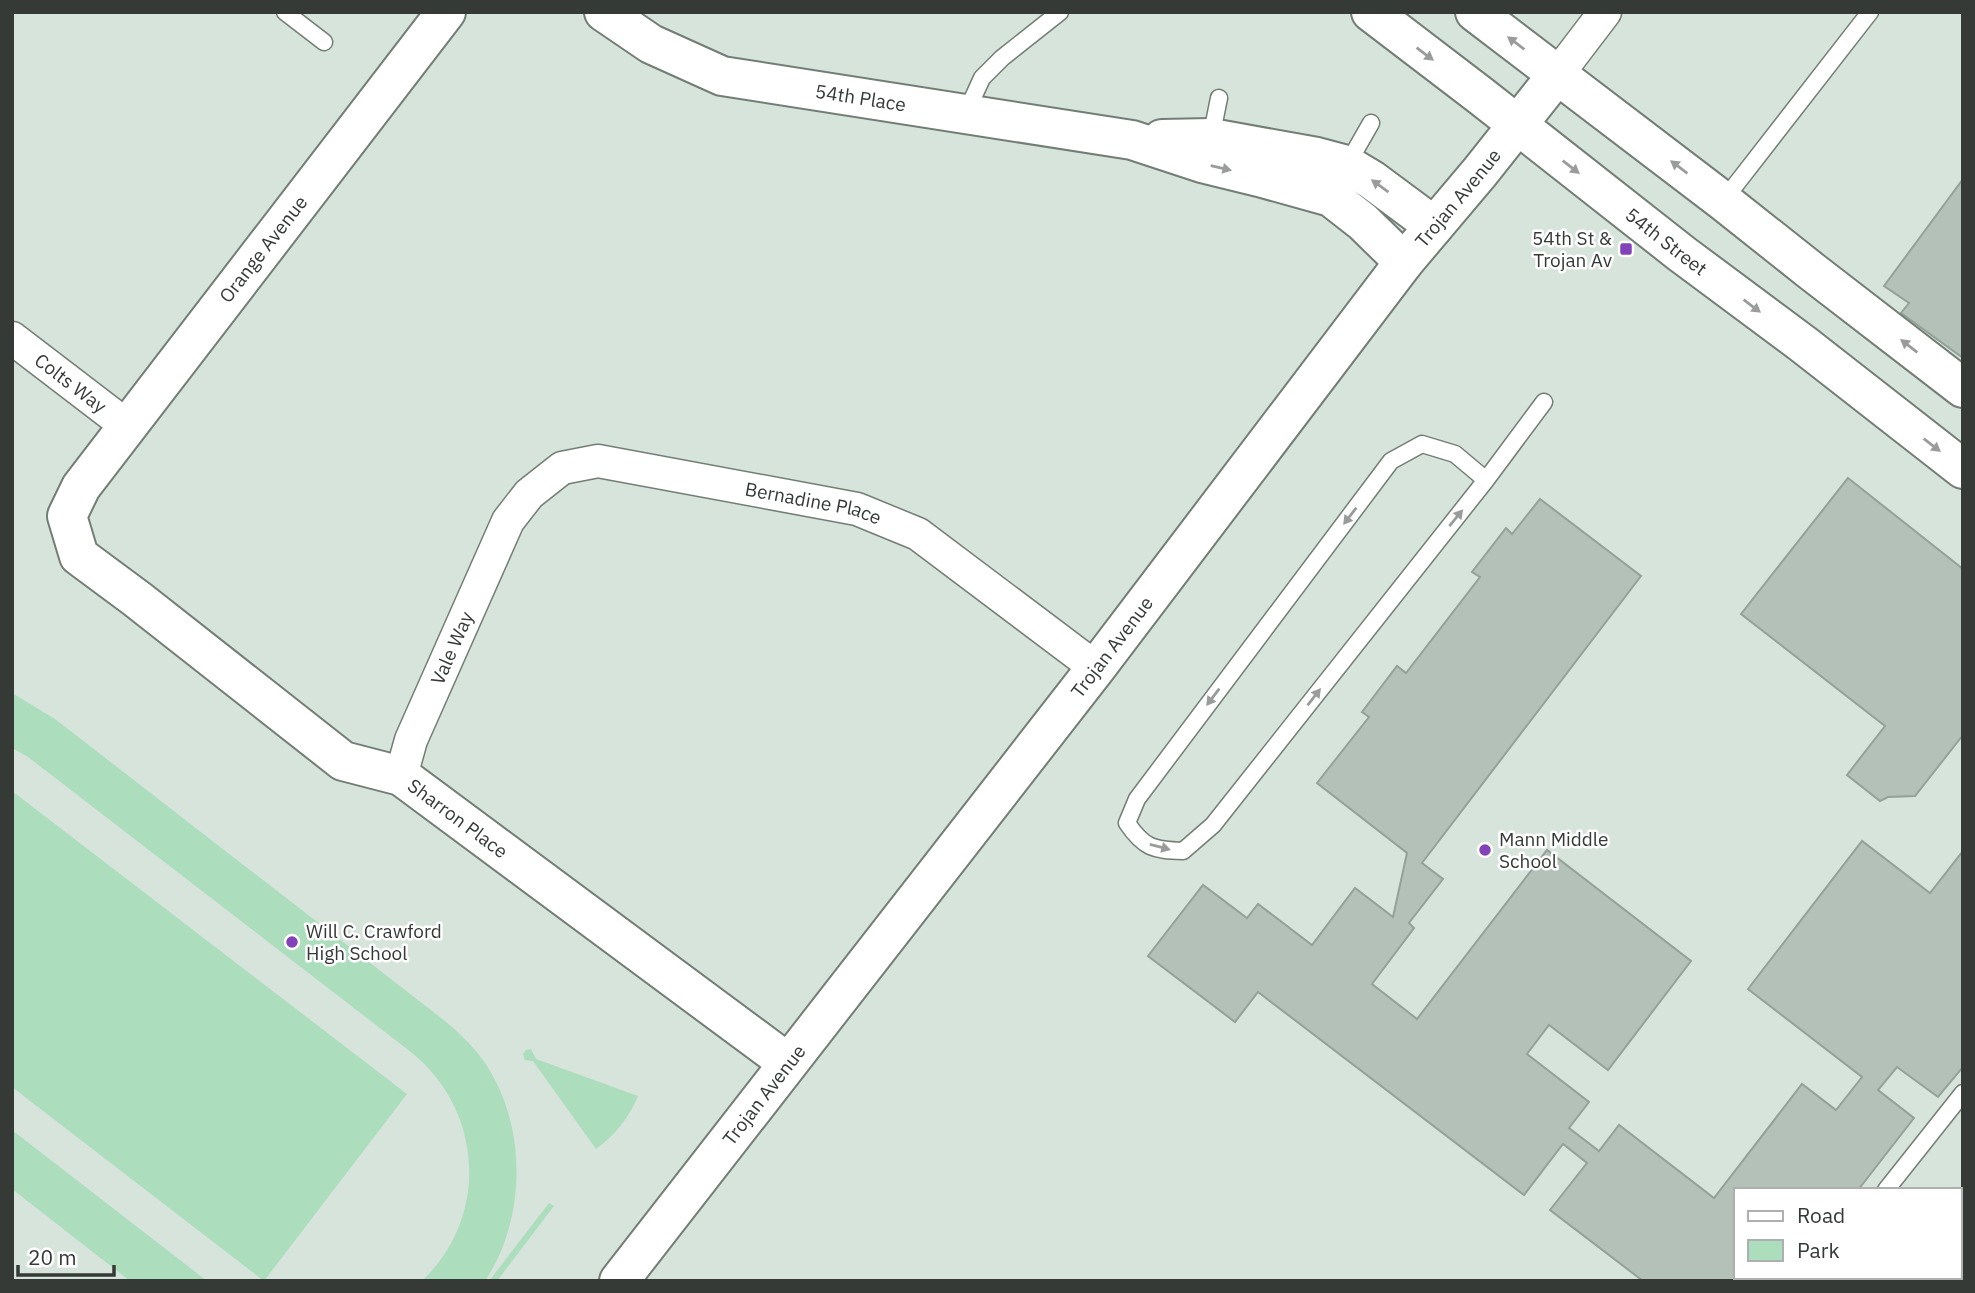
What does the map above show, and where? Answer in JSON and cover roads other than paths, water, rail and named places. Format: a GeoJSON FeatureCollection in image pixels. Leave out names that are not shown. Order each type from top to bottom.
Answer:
{"type":"FeatureCollection","features":[{"type":"Feature","properties":{"kind":"street","name":"Orange Avenue"},"geometry":{"type":"LineString","coordinates":[[81,487],[446,12]]}},
{"type":"Feature","properties":{"kind":"street","name":"54th Place"},"geometry":{"type":"LineString","coordinates":[[604,12],[651,44],[722,76],[1132,140],[1202,163],[1331,197],[1363,222],[1404,262]]}},
{"type":"Feature","properties":{"kind":"street","name":"54th Street"},"geometry":{"type":"LineString","coordinates":[[1371,12],[1963,469]]}},
{"type":"Feature","properties":{"kind":"street"},"geometry":{"type":"LineString","coordinates":[[1475,12],[1963,388]]}},
{"type":"Feature","properties":{"kind":"street","name":"Trojan Avenue"},"geometry":{"type":"LineString","coordinates":[[619,1281],[1096,668],[1404,262],[1517,126],[1605,12]]}},
{"type":"Feature","properties":{"kind":"street","name":"54th Place"},"geometry":{"type":"LineString","coordinates":[[1132,140],[1211,138],[1347,165],[1434,226]]}},
{"type":"Feature","properties":{"kind":"street","name":"Colts Way"},"geometry":{"type":"LineString","coordinates":[[12,338],[127,426]]}},
{"type":"Feature","properties":{"kind":"street","name":"Bernadine Place"},"geometry":{"type":"LineString","coordinates":[[508,521],[529,494],[562,468],[598,461],[857,509],[918,534],[1096,668]]}},
{"type":"Feature","properties":{"kind":"street","name":"Sharron Place"},"geometry":{"type":"LineString","coordinates":[[81,487],[67,516],[79,556],[343,761],[401,776],[788,1063]]}},
{"type":"Feature","properties":{"kind":"street","name":"Vale Way"},"geometry":{"type":"LineString","coordinates":[[401,776],[411,740],[508,521]]}},
{"type":"Feature","properties":{"kind":"lane"},"geometry":{"type":"LineString","coordinates":[[285,12],[324,42]]}},
{"type":"Feature","properties":{"kind":"lane"},"geometry":{"type":"LineString","coordinates":[[965,115],[982,78],[1002,58],[1060,12]]}},
{"type":"Feature","properties":{"kind":"lane"},"geometry":{"type":"LineString","coordinates":[[1723,201],[1870,12]]}},
{"type":"Feature","properties":{"kind":"lane"},"geometry":{"type":"LineString","coordinates":[[1211,138],[1219,98]]}},
{"type":"Feature","properties":{"kind":"lane"},"geometry":{"type":"LineString","coordinates":[[1347,165],[1371,123]]}},
{"type":"Feature","properties":{"kind":"lane"},"geometry":{"type":"LineString","coordinates":[[1486,480],[1455,454],[1422,444],[1391,461],[1137,799],[1128,823],[1138,839],[1160,850],[1183,851],[1213,825],[1486,480],[1544,402]]}},
{"type":"Feature","properties":{"kind":"lane"},"geometry":{"type":"LineString","coordinates":[[1888,1188],[1963,1093]]}},
{"type":"Feature","properties":{"kind":"place","name":"54th St & Trojan Av"},"geometry":{"type":"Point","coordinates":[1626,249]}},
{"type":"Feature","properties":{"kind":"place","name":"Mann Middle School"},"geometry":{"type":"Point","coordinates":[1485,850]}},
{"type":"Feature","properties":{"kind":"place","name":"Will C. Crawford High School"},"geometry":{"type":"Point","coordinates":[292,942]}}]}
